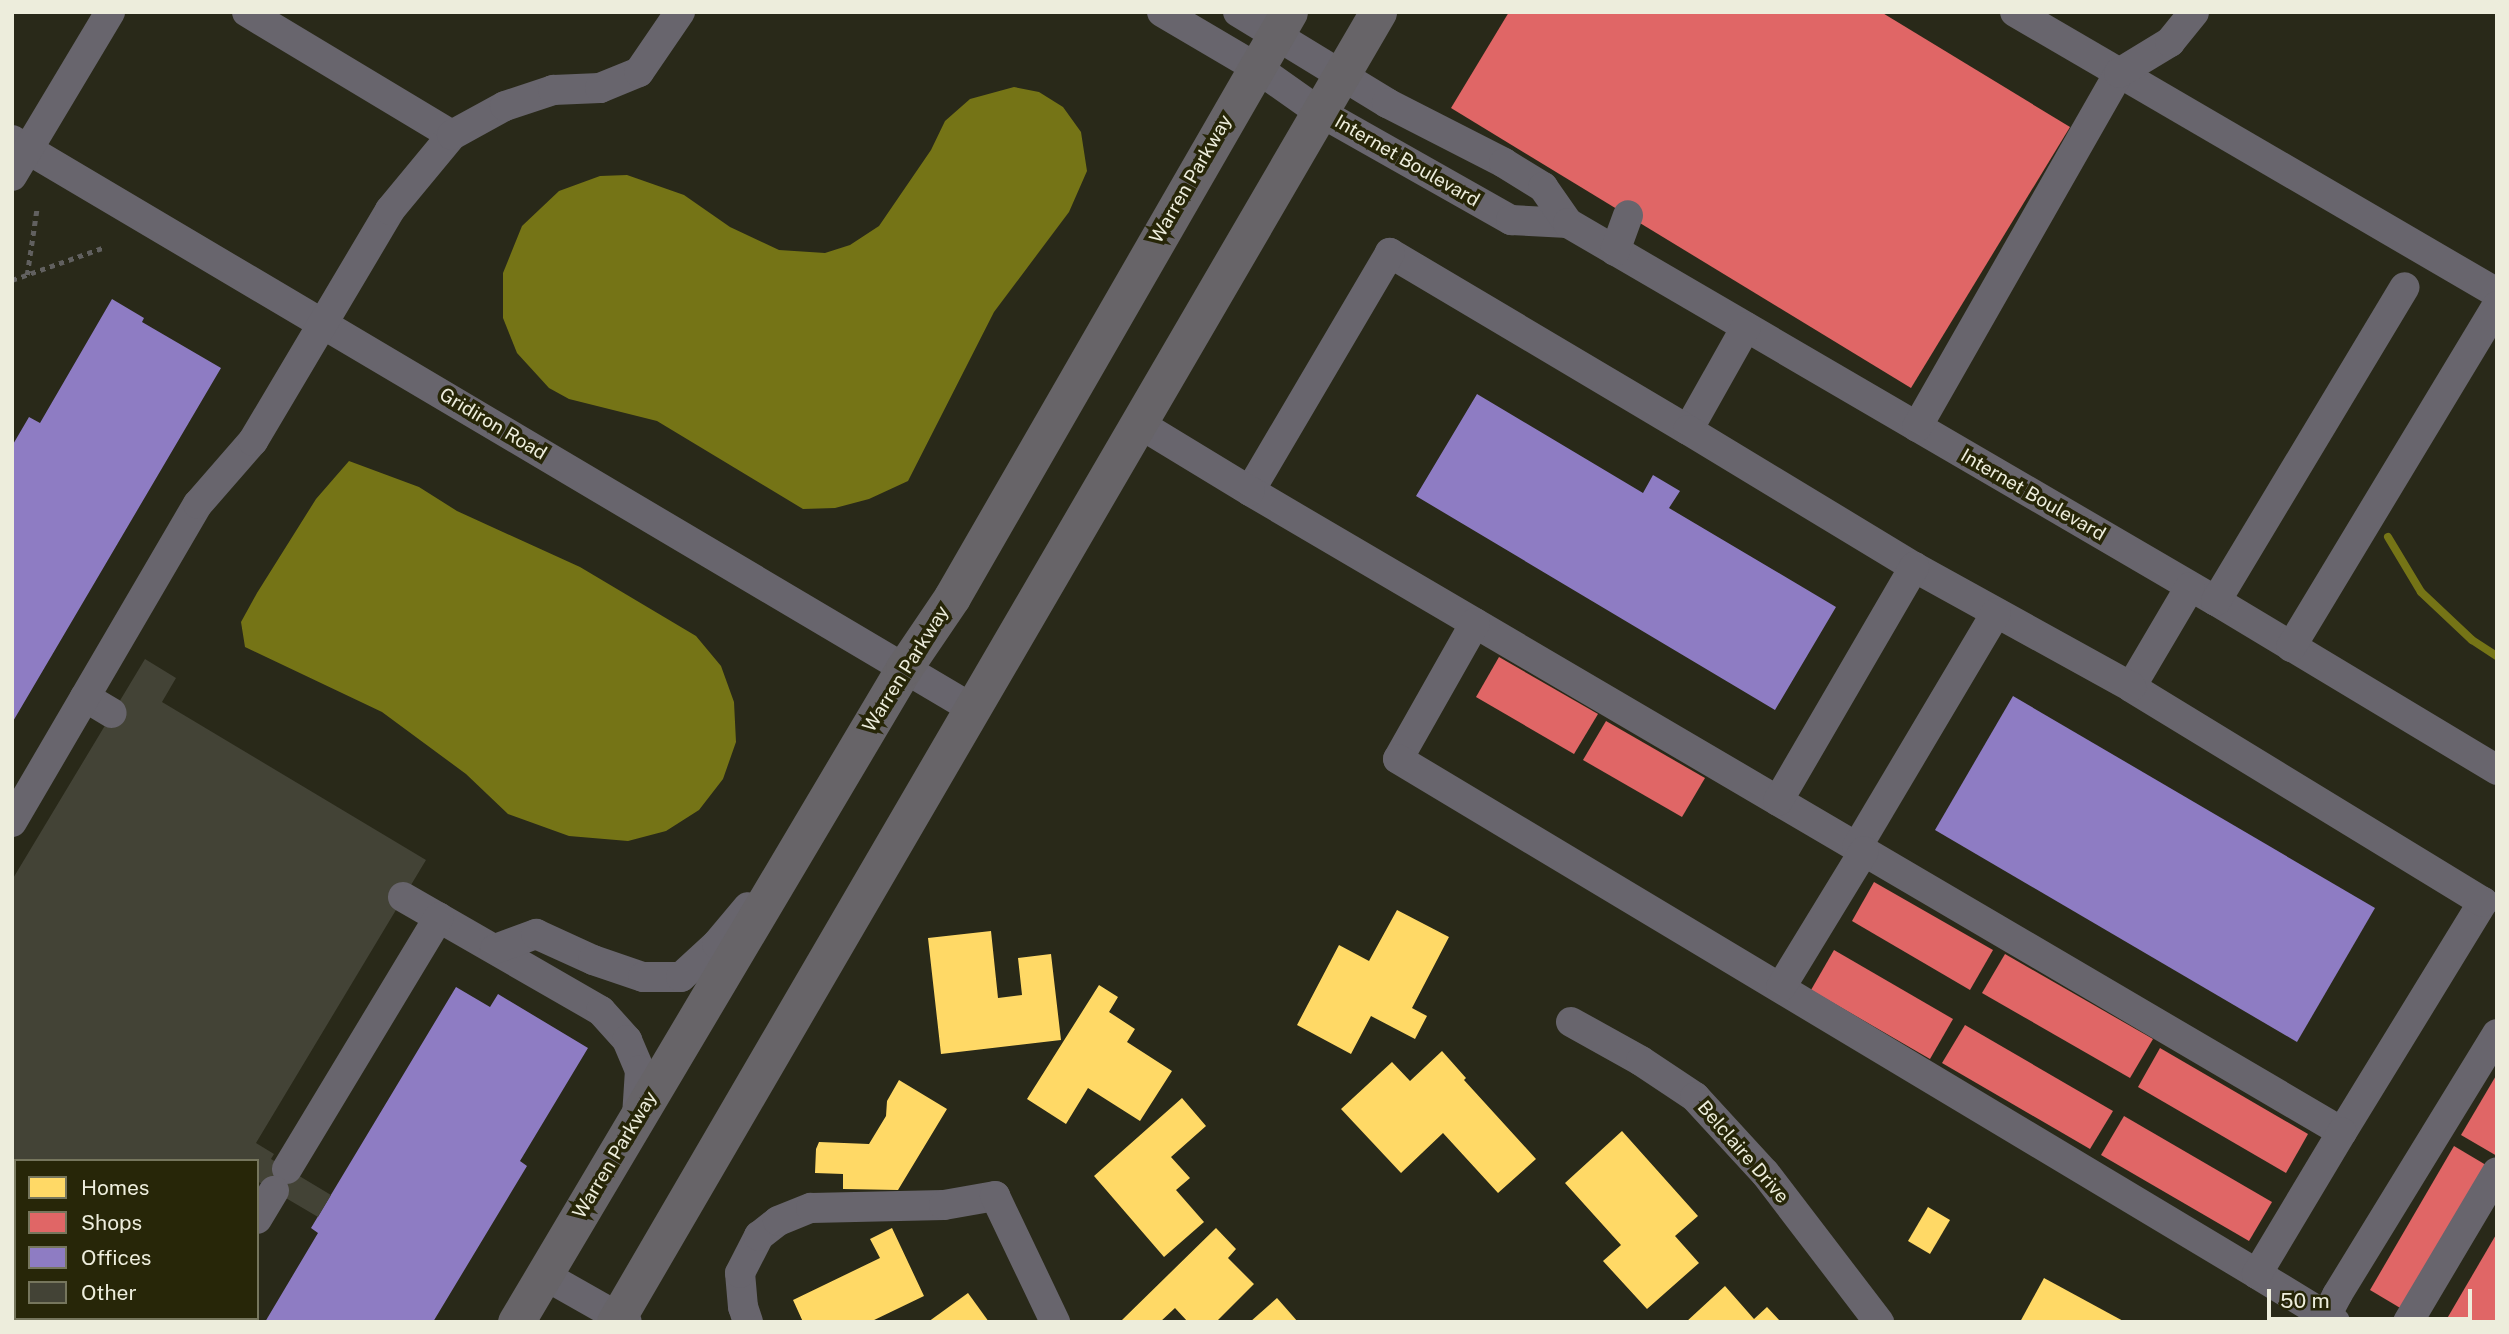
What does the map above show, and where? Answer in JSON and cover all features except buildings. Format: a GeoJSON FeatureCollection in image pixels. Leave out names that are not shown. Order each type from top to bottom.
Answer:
{"type":"FeatureCollection","features":[{"type":"Feature","properties":{"kind":"main road"},"geometry":{"type":"LineString","coordinates":[[620,1320],[1318,111],[1378,12]]}},
{"type":"Feature","properties":{"kind":"main road","name":"Warren Parkway"},"geometry":{"type":"LineString","coordinates":[[516,1322],[904,668],[952,597],[1283,24]]}},
{"type":"Feature","properties":{"kind":"street"},"geometry":{"type":"LineString","coordinates":[[12,176],[20,144],[110,12]]}},
{"type":"Feature","properties":{"kind":"street"},"geometry":{"type":"LineString","coordinates":[[247,12],[452,135]]}},
{"type":"Feature","properties":{"kind":"street"},"geometry":{"type":"LineString","coordinates":[[12,822],[198,504],[253,441],[390,210],[452,135],[505,106],[553,90],[600,88],[639,72],[680,12]]}},
{"type":"Feature","properties":{"kind":"street","name":"Internet Boulevard"},"geometry":{"type":"LineString","coordinates":[[1163,12],[1257,68],[1318,111],[1511,220],[1569,223]]}},
{"type":"Feature","properties":{"kind":"street","name":"Internet Boulevard"},"geometry":{"type":"LineString","coordinates":[[1238,12],[1283,24],[1340,75],[1387,103],[1510,155],[1542,187],[1569,223],[2203,594],[2497,770]]}},
{"type":"Feature","properties":{"kind":"street"},"geometry":{"type":"LineString","coordinates":[[2015,12],[2497,293]]}},
{"type":"Feature","properties":{"kind":"street"},"geometry":{"type":"LineString","coordinates":[[1917,427],[2119,73],[2170,42],[2194,12]]}},
{"type":"Feature","properties":{"kind":"street","name":"Gridiron Road"},"geometry":{"type":"LineString","coordinates":[[20,144],[973,709]]}},
{"type":"Feature","properties":{"kind":"street"},"geometry":{"type":"LineString","coordinates":[[1615,251],[1628,215]]}},
{"type":"Feature","properties":{"kind":"street"},"geometry":{"type":"LineString","coordinates":[[1250,491],[1390,253],[1914,567],[2131,687],[2490,906],[2342,1132],[2257,1274]]}},
{"type":"Feature","properties":{"kind":"street"},"geometry":{"type":"LineString","coordinates":[[2131,687],[2203,594],[2405,287]]}},
{"type":"Feature","properties":{"kind":"street"},"geometry":{"type":"LineString","coordinates":[[2291,647],[2497,306]]}},
{"type":"Feature","properties":{"kind":"street"},"geometry":{"type":"LineString","coordinates":[[1688,430],[1746,327]]}},
{"type":"Feature","properties":{"kind":"street"},"geometry":{"type":"LineString","coordinates":[[1138,423],[2342,1132]]}},
{"type":"Feature","properties":{"kind":"street"},"geometry":{"type":"LineString","coordinates":[[1778,801],[1914,567]]}},
{"type":"Feature","properties":{"kind":"street"},"geometry":{"type":"LineString","coordinates":[[1782,987],[1996,612]]}},
{"type":"Feature","properties":{"kind":"street"},"geometry":{"type":"LineString","coordinates":[[1475,623],[1398,759],[1782,987],[2330,1319],[2497,1034]]}},
{"type":"Feature","properties":{"kind":"street"},"geometry":{"type":"LineString","coordinates":[[85,697],[112,713]]}},
{"type":"Feature","properties":{"kind":"street"},"geometry":{"type":"LineString","coordinates":[[495,949],[536,933],[593,960],[643,977],[681,977],[717,944],[796,850]]}},
{"type":"Feature","properties":{"kind":"street"},"geometry":{"type":"LineString","coordinates":[[403,897],[601,1011],[625,1037],[640,1070],[637,1117]]}},
{"type":"Feature","properties":{"kind":"street"},"geometry":{"type":"LineString","coordinates":[[259,1216],[439,917]]}},
{"type":"Feature","properties":{"kind":"street","name":"Belclaire Drive"},"geometry":{"type":"LineString","coordinates":[[1571,1022],[1641,1061],[1695,1097],[1765,1173],[1879,1322]]}},
{"type":"Feature","properties":{"kind":"street"},"geometry":{"type":"LineString","coordinates":[[2408,1322],[2497,1172]]}},
{"type":"Feature","properties":{"kind":"street"},"geometry":{"type":"LineString","coordinates":[[748,1322],[743,1307],[740,1273],[759,1236],[778,1221],[811,1208],[944,1205],[995,1196],[1055,1322]]}},
{"type":"Feature","properties":{"kind":"street"},"geometry":{"type":"LineString","coordinates":[[544,1275],[620,1320]]}},
{"type":"Feature","properties":{"kind":"path"},"geometry":{"type":"LineString","coordinates":[[27,275],[37,207]]}},
{"type":"Feature","properties":{"kind":"path"},"geometry":{"type":"LineString","coordinates":[[12,280],[105,247]]}},
{"type":"Feature","properties":{"kind":"shaded area"},"geometry":{"type":"Polygon","coordinates":[[[1014,87],[1039,92],[1063,107],[1081,132],[1087,171],[1069,212],[994,312],[908,481],[869,499],[835,508],[803,509],[657,421],[569,399],[549,388],[517,353],[503,318],[503,273],[522,226],[559,191],[600,176],[627,175],[684,195],[730,227],[779,250],[825,253],[850,245],[879,226],[931,150],[945,121],[970,99],[1014,87]]]}},
{"type":"Feature","properties":{"kind":"shaded area"},"geometry":{"type":"Polygon","coordinates":[[[349,461],[419,487],[457,511],[580,567],[696,636],[721,666],[734,702],[736,742],[723,779],[699,810],[666,831],[628,841],[569,836],[508,814],[466,774],[382,712],[245,647],[241,622],[257,593],[316,499],[349,461]]]}},
{"type":"Feature","properties":{"kind":"waterway"},"geometry":{"type":"LineString","coordinates":[[2388,537],[2421,592],[2472,640],[2497,656]]}}]}
